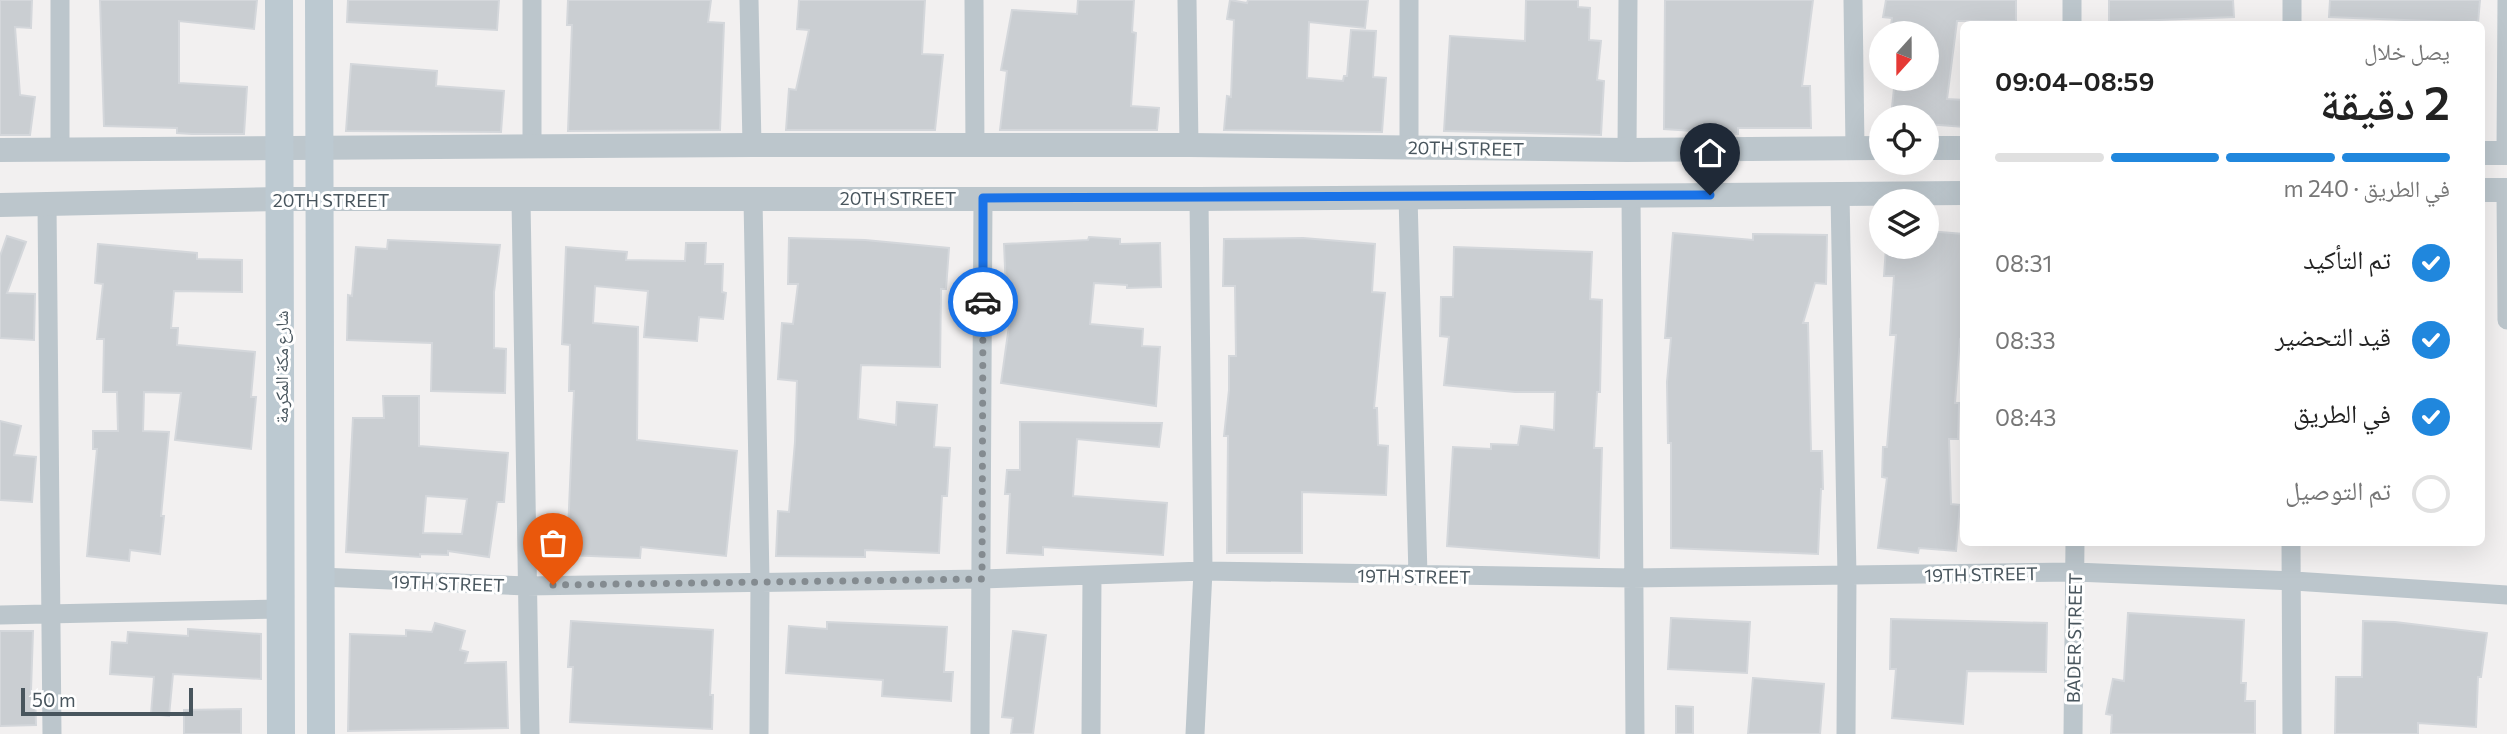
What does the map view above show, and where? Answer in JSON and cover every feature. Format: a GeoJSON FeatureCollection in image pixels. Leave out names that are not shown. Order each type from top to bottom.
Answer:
{"type":"FeatureCollection","features":[{"type":"Feature","properties":{"kind":"main road","name":"شارع مكة المكرمة"},"geometry":{"type":"LineString","coordinates":[[279,0],[281,734]]}},
{"type":"Feature","properties":{"kind":"main road"},"geometry":{"type":"LineString","coordinates":[[319,0],[321,734]]}},
{"type":"Feature","properties":{"kind":"street"},"geometry":{"type":"LineString","coordinates":[[60,0],[60,149]]}},
{"type":"Feature","properties":{"kind":"street"},"geometry":{"type":"LineString","coordinates":[[532,0],[532,146]]}},
{"type":"Feature","properties":{"kind":"street"},"geometry":{"type":"LineString","coordinates":[[749,0],[752,145]]}},
{"type":"Feature","properties":{"kind":"street"},"geometry":{"type":"LineString","coordinates":[[974,0],[975,145]]}},
{"type":"Feature","properties":{"kind":"street"},"geometry":{"type":"LineString","coordinates":[[1187,0],[1189,145]]}},
{"type":"Feature","properties":{"kind":"street"},"geometry":{"type":"LineString","coordinates":[[1409,0],[1409,148]]}},
{"type":"Feature","properties":{"kind":"street"},"geometry":{"type":"LineString","coordinates":[[1626,150],[1628,0]]}},
{"type":"Feature","properties":{"kind":"street"},"geometry":{"type":"LineString","coordinates":[[1853,0],[1855,148]]}},
{"type":"Feature","properties":{"kind":"street"},"geometry":{"type":"LineString","coordinates":[[2072,0],[2072,21]]}},
{"type":"Feature","properties":{"kind":"street"},"geometry":{"type":"LineString","coordinates":[[2292,0],[2292,21]]}},
{"type":"Feature","properties":{"kind":"street"},"geometry":{"type":"LineString","coordinates":[[2498,153],[2507,0]]}},
{"type":"Feature","properties":{"kind":"street","name":"20TH STREET"},"geometry":{"type":"LineString","coordinates":[[0,150],[318,145],[1189,145],[1626,150],[1869,148]]}},
{"type":"Feature","properties":{"kind":"street"},"geometry":{"type":"LineString","coordinates":[[1939,148],[1960,148]]}},
{"type":"Feature","properties":{"kind":"street"},"geometry":{"type":"LineString","coordinates":[[2498,190],[2507,320]]}},
{"type":"Feature","properties":{"kind":"street","name":"20TH STREET"},"geometry":{"type":"LineString","coordinates":[[0,205],[280,200],[1199,199],[1960,193]]}},
{"type":"Feature","properties":{"kind":"street"},"geometry":{"type":"LineString","coordinates":[[1840,194],[1847,577],[1846,734]]}},
{"type":"Feature","properties":{"kind":"street"},"geometry":{"type":"LineString","coordinates":[[1408,196],[1418,576]]}},
{"type":"Feature","properties":{"kind":"street"},"geometry":{"type":"LineString","coordinates":[[1631,196],[1635,734]]}},
{"type":"Feature","properties":{"kind":"street"},"geometry":{"type":"LineString","coordinates":[[980,734],[983,198]]}},
{"type":"Feature","properties":{"kind":"street"},"geometry":{"type":"LineString","coordinates":[[753,199],[760,581],[759,734]]}},
{"type":"Feature","properties":{"kind":"street"},"geometry":{"type":"LineString","coordinates":[[1195,734],[1203,572],[1199,199]]}},
{"type":"Feature","properties":{"kind":"street"},"geometry":{"type":"LineString","coordinates":[[521,200],[530,734]]}},
{"type":"Feature","properties":{"kind":"street"},"geometry":{"type":"LineString","coordinates":[[47,205],[52,734]]}},
{"type":"Feature","properties":{"kind":"street","name":"BADER STREET"},"geometry":{"type":"LineString","coordinates":[[2073,734],[2075,546]]}},
{"type":"Feature","properties":{"kind":"street"},"geometry":{"type":"LineString","coordinates":[[2291,546],[2294,581],[2292,734]]}},
{"type":"Feature","properties":{"kind":"street","name":"19TH STREET"},"geometry":{"type":"LineString","coordinates":[[321,577],[527,586],[982,579],[1203,572],[1632,578],[2075,572],[2294,581],[2507,595]]}},
{"type":"Feature","properties":{"kind":"street"},"geometry":{"type":"LineString","coordinates":[[1091,734],[1092,576]]}},
{"type":"Feature","properties":{"kind":"street"},"geometry":{"type":"LineString","coordinates":[[0,615],[282,609]]}},
{"type":"Feature","properties":{"kind":"building"},"geometry":{"type":"Polygon","coordinates":[[[0,0],[32,0],[31,28],[15,27],[20,95],[35,97],[30,135],[0,135],[0,0]]]}},
{"type":"Feature","properties":{"kind":"building"},"geometry":{"type":"Polygon","coordinates":[[[100,0],[257,0],[254,29],[179,21],[179,83],[247,87],[244,134],[192,134],[177,133],[177,128],[104,126],[100,0]]]}},
{"type":"Feature","properties":{"kind":"building"},"geometry":{"type":"Polygon","coordinates":[[[348,0],[499,0],[497,30],[347,22],[348,0]]]}},
{"type":"Feature","properties":{"kind":"building"},"geometry":{"type":"Polygon","coordinates":[[[568,0],[711,0],[708,22],[724,23],[720,130],[568,131],[572,25],[567,25],[568,0]]]}},
{"type":"Feature","properties":{"kind":"building"},"geometry":{"type":"Polygon","coordinates":[[[799,0],[925,0],[922,54],[943,55],[935,130],[786,130],[789,89],[796,90],[809,30],[797,29],[799,0]]]}},
{"type":"Feature","properties":{"kind":"building"},"geometry":{"type":"Polygon","coordinates":[[[1078,0],[1134,0],[1132,32],[1136,33],[1131,106],[1159,108],[1157,130],[1000,130],[1007,71],[1001,70],[1012,10],[1077,14],[1078,0]]]}},
{"type":"Feature","properties":{"kind":"building"},"geometry":{"type":"Polygon","coordinates":[[[1230,0],[1247,3],[1248,0],[1368,0],[1365,28],[1309,22],[1307,78],[1343,81],[1344,76],[1347,76],[1351,30],[1376,31],[1373,77],[1386,78],[1382,132],[1224,130],[1227,96],[1231,97],[1234,20],[1227,19],[1230,0]]]}},
{"type":"Feature","properties":{"kind":"building"},"geometry":{"type":"Polygon","coordinates":[[[1526,0],[1578,0],[1578,7],[1590,8],[1589,40],[1601,41],[1597,80],[1604,81],[1601,135],[1444,131],[1450,36],[1525,41],[1526,0]]]}},
{"type":"Feature","properties":{"kind":"building"},"geometry":{"type":"Polygon","coordinates":[[[1665,0],[1813,0],[1802,86],[1810,86],[1811,128],[1738,128],[1738,134],[1664,129],[1665,0]]]}},
{"type":"Feature","properties":{"kind":"building"},"geometry":{"type":"Polygon","coordinates":[[[1886,0],[2016,0],[2016,21],[1957,21],[1947,99],[1960,100],[1960,127],[1939,125],[1939,105],[1892,105],[1894,91],[1939,91],[1939,21],[1892,21],[1892,18],[1883,17],[1886,0]]]}},
{"type":"Feature","properties":{"kind":"building"},"geometry":{"type":"Polygon","coordinates":[[[2109,0],[2233,0],[2234,17],[2109,21],[2109,0]]]}},
{"type":"Feature","properties":{"kind":"building"},"geometry":{"type":"Polygon","coordinates":[[[2330,0],[2480,0],[2478,21],[2329,17],[2330,0]]]}},
{"type":"Feature","properties":{"kind":"building"},"geometry":{"type":"Polygon","coordinates":[[[351,64],[437,71],[436,86],[504,91],[501,132],[346,131],[351,64]]]}},
{"type":"Feature","properties":{"kind":"building"},"geometry":{"type":"Polygon","coordinates":[[[1939,232],[1960,234],[1960,339],[1955,403],[1959,403],[1958,439],[1949,439],[1951,504],[1960,505],[1956,551],[1919,548],[1918,553],[1878,548],[1887,478],[1882,477],[1883,447],[1887,447],[1896,335],[1890,335],[1894,276],[1884,276],[1885,259],[1939,259],[1939,232]]]}},
{"type":"Feature","properties":{"kind":"building"},"geometry":{"type":"Polygon","coordinates":[[[1673,233],[1753,240],[1753,234],[1827,235],[1826,284],[1815,283],[1803,323],[1808,323],[1811,451],[1822,451],[1823,489],[1818,554],[1671,548],[1671,443],[1668,443],[1667,382],[1671,338],[1665,338],[1673,233]]]}},
{"type":"Feature","properties":{"kind":"building"},"geometry":{"type":"Polygon","coordinates":[[[7,236],[26,242],[7,293],[35,294],[34,340],[0,338],[0,256],[7,236]]]}},
{"type":"Feature","properties":{"kind":"building"},"geometry":{"type":"Polygon","coordinates":[[[1089,237],[1120,239],[1120,244],[1160,243],[1161,287],[1127,288],[1127,285],[1094,283],[1090,324],[1143,329],[1142,346],[1160,347],[1156,406],[1001,383],[1014,290],[1006,290],[1004,244],[1088,240],[1089,237]]]}},
{"type":"Feature","properties":{"kind":"building"},"geometry":{"type":"Polygon","coordinates":[[[789,238],[865,240],[949,248],[946,289],[941,289],[940,367],[861,365],[858,419],[896,425],[897,402],[937,405],[934,447],[950,448],[947,496],[942,496],[939,553],[865,550],[865,557],[776,556],[778,511],[789,512],[795,442],[797,381],[778,379],[782,323],[793,324],[798,284],[788,284],[789,238]]]}},
{"type":"Feature","properties":{"kind":"building"},"geometry":{"type":"Polygon","coordinates":[[[1303,238],[1375,244],[1372,292],[1385,293],[1374,408],[1377,408],[1378,445],[1388,446],[1386,495],[1302,492],[1302,553],[1227,553],[1228,436],[1224,436],[1229,390],[1229,356],[1236,356],[1235,286],[1223,286],[1224,239],[1303,238]]]}},
{"type":"Feature","properties":{"kind":"building"},"geometry":{"type":"Polygon","coordinates":[[[388,240],[500,245],[494,292],[494,348],[506,349],[505,393],[431,391],[432,343],[347,340],[348,295],[352,296],[356,247],[387,249],[388,240]]]}},
{"type":"Feature","properties":{"kind":"building"},"geometry":{"type":"Polygon","coordinates":[[[686,243],[706,243],[705,264],[723,264],[722,292],[726,293],[723,319],[699,317],[697,341],[644,337],[648,291],[595,286],[593,323],[638,327],[637,440],[737,451],[726,556],[641,547],[640,558],[567,555],[574,391],[569,391],[570,345],[562,344],[566,247],[627,252],[626,260],[685,261],[686,243]]]}},
{"type":"Feature","properties":{"kind":"building"},"geometry":{"type":"Polygon","coordinates":[[[98,244],[197,253],[197,259],[242,260],[242,292],[174,291],[171,328],[178,328],[177,345],[255,352],[251,397],[256,397],[251,449],[175,440],[181,393],[144,392],[143,431],[169,432],[161,516],[164,516],[160,554],[130,550],[129,561],[87,556],[97,449],[93,449],[93,431],[118,431],[117,392],[103,392],[104,339],[97,339],[103,284],[95,283],[98,244]]]}},
{"type":"Feature","properties":{"kind":"building"},"geometry":{"type":"Polygon","coordinates":[[[1454,247],[1592,252],[1590,299],[1602,300],[1600,392],[1597,392],[1594,448],[1602,448],[1599,558],[1447,546],[1453,447],[1491,449],[1491,444],[1518,445],[1521,426],[1554,430],[1555,392],[1515,392],[1444,385],[1449,337],[1440,336],[1441,297],[1453,297],[1454,247]]]}},
{"type":"Feature","properties":{"kind":"building"},"geometry":{"type":"Polygon","coordinates":[[[383,396],[419,396],[419,446],[508,453],[504,502],[497,502],[489,557],[448,551],[448,555],[420,554],[420,557],[346,552],[353,418],[384,418],[383,396]],[[426,496],[423,533],[462,534],[467,499],[426,496]]]}},
{"type":"Feature","properties":{"kind":"building"},"geometry":{"type":"Polygon","coordinates":[[[0,421],[21,426],[14,455],[36,457],[32,502],[0,500],[0,421]]]}},
{"type":"Feature","properties":{"kind":"building"},"geometry":{"type":"Polygon","coordinates":[[[1020,422],[1162,423],[1159,447],[1077,439],[1073,496],[1167,503],[1163,555],[1043,547],[1043,555],[1007,553],[1010,494],[1005,494],[1007,470],[1020,470],[1020,422]]]}},
{"type":"Feature","properties":{"kind":"building"},"geometry":{"type":"Polygon","coordinates":[[[2128,613],[2244,620],[2241,683],[2246,683],[2245,701],[2255,701],[2255,734],[2111,734],[2112,715],[2106,714],[2113,679],[2124,681],[2128,613]]]}},
{"type":"Feature","properties":{"kind":"building"},"geometry":{"type":"Polygon","coordinates":[[[1671,618],[1750,622],[1747,673],[1668,669],[1671,618]]]}},
{"type":"Feature","properties":{"kind":"building"},"geometry":{"type":"Polygon","coordinates":[[[1891,619],[2047,623],[2046,672],[1967,671],[1963,724],[1892,718],[1896,669],[1890,669],[1891,619]]]}},
{"type":"Feature","properties":{"kind":"building"},"geometry":{"type":"Polygon","coordinates":[[[571,621],[713,630],[710,695],[713,695],[712,729],[570,722],[573,667],[568,667],[571,621]]]}},
{"type":"Feature","properties":{"kind":"building"},"geometry":{"type":"Polygon","coordinates":[[[2363,621],[2487,633],[2481,677],[2478,677],[2476,727],[2418,723],[2418,734],[2335,734],[2336,677],[2362,677],[2363,621]]]}},
{"type":"Feature","properties":{"kind":"building"},"geometry":{"type":"Polygon","coordinates":[[[827,622],[947,627],[944,672],[953,672],[951,701],[882,696],[883,680],[786,673],[789,626],[827,629],[827,622]]]}},
{"type":"Feature","properties":{"kind":"building"},"geometry":{"type":"Polygon","coordinates":[[[435,623],[465,631],[460,650],[468,652],[465,663],[506,662],[508,728],[348,731],[350,634],[406,636],[406,630],[432,632],[435,623]]]}},
{"type":"Feature","properties":{"kind":"building"},"geometry":{"type":"Polygon","coordinates":[[[188,629],[261,634],[261,679],[173,674],[169,716],[151,714],[154,677],[110,674],[112,642],[127,643],[128,632],[188,636],[188,629]]]}},
{"type":"Feature","properties":{"kind":"building"},"geometry":{"type":"Polygon","coordinates":[[[0,631],[33,631],[31,691],[35,691],[36,725],[0,726],[0,631]]]}},
{"type":"Feature","properties":{"kind":"building"},"geometry":{"type":"Polygon","coordinates":[[[1013,631],[1046,635],[1033,734],[1011,734],[1013,718],[1002,717],[1013,631]]]}},
{"type":"Feature","properties":{"kind":"building"},"geometry":{"type":"Polygon","coordinates":[[[1753,678],[1824,684],[1820,734],[1748,734],[1753,678]]]}},
{"type":"Feature","properties":{"kind":"building"},"geometry":{"type":"Polygon","coordinates":[[[1676,706],[1693,707],[1693,734],[1676,734],[1676,706]]]}},
{"type":"Feature","properties":{"kind":"building"},"geometry":{"type":"Polygon","coordinates":[[[241,709],[241,734],[184,734],[184,710],[241,709]]]}},
{"type":"Feature","properties":{"kind":"way so far"},"geometry":{"type":"LineString","coordinates":[[553,585],[982,579],[983,302]]}},
{"type":"Feature","properties":{"kind":"route"},"geometry":{"type":"LineString","coordinates":[[983,302],[983,198],[1710,195]]}}]}
